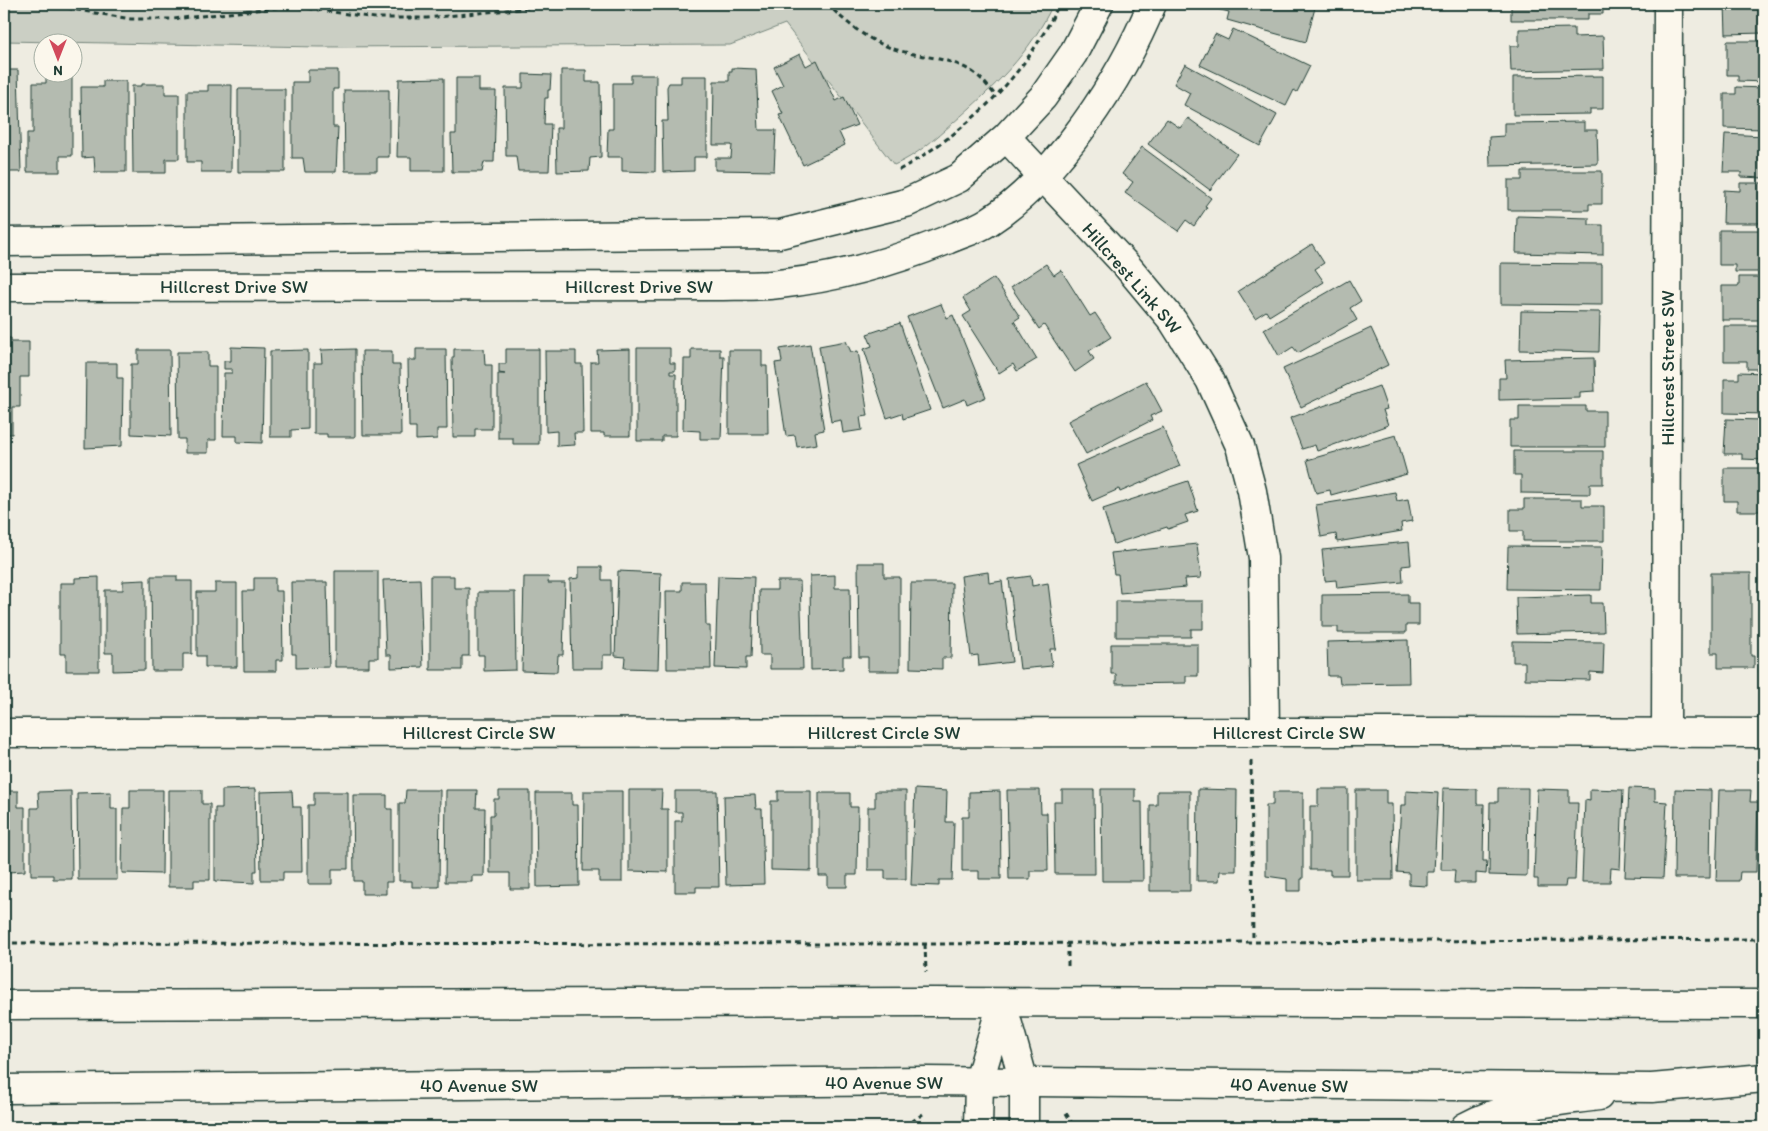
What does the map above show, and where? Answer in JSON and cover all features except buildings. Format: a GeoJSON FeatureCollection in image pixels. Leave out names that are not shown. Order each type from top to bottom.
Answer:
{"type":"FeatureCollection","features":[{"type":"Feature","properties":{"kind":"street"},"geometry":{"type":"LineString","coordinates":[[4,242],[780,234],[906,203],[959,178],[1006,136],[1043,97],[1073,54],[1099,4]]}},
{"type":"Feature","properties":{"kind":"street","name":"Hillcrest Drive SW"},"geometry":{"type":"LineString","coordinates":[[4,286],[778,285],[838,275],[906,257],[988,222],[1042,176],[1084,124],[1115,80],[1142,28],[1152,4]]}},
{"type":"Feature","properties":{"kind":"street","name":"Hillcrest Street SW"},"geometry":{"type":"LineString","coordinates":[[1666,733],[1668,4]]}},
{"type":"Feature","properties":{"kind":"street","name":"Hillcrest Link SW"},"geometry":{"type":"LineString","coordinates":[[1006,136],[1127,266],[1173,321],[1210,380],[1240,446],[1252,491],[1263,558],[1265,732]]}},
{"type":"Feature","properties":{"kind":"street","name":"Hillcrest Circle SW"},"geometry":{"type":"LineString","coordinates":[[4,733],[1265,732],[1764,734]]}},
{"type":"Feature","properties":{"kind":"street"},"geometry":{"type":"LineString","coordinates":[[978,1127],[979,1082],[1002,1003]]}},
{"type":"Feature","properties":{"kind":"street"},"geometry":{"type":"LineString","coordinates":[[1002,1003],[1024,1082],[1024,1127]]}},
{"type":"Feature","properties":{"kind":"street"},"geometry":{"type":"LineString","coordinates":[[4,1005],[1764,1004]]}},
{"type":"Feature","properties":{"kind":"street","name":"40 Avenue SW"},"geometry":{"type":"LineString","coordinates":[[4,1089],[979,1082],[1652,1088],[1764,1078]]}},
{"type":"Feature","properties":{"kind":"street"},"geometry":{"type":"LineString","coordinates":[[1465,1127],[1480,1118],[1514,1108],[1652,1088],[1764,1090]]}},
{"type":"Feature","properties":{"kind":"path"},"geometry":{"type":"LineString","coordinates":[[59,4],[72,9],[131,19],[173,19],[292,6],[375,18],[427,18],[570,4]]}},
{"type":"Feature","properties":{"kind":"path"},"geometry":{"type":"LineString","coordinates":[[827,4],[857,32],[900,51],[954,64],[977,75],[996,96]]}},
{"type":"Feature","properties":{"kind":"path"},"geometry":{"type":"LineString","coordinates":[[899,170],[959,130],[1014,79],[1033,52],[1059,4]]}},
{"type":"Feature","properties":{"kind":"path"},"geometry":{"type":"LineString","coordinates":[[1251,760],[1253,941]]}},
{"type":"Feature","properties":{"kind":"path"},"geometry":{"type":"LineString","coordinates":[[4,943],[925,944],[1764,939]]}},
{"type":"Feature","properties":{"kind":"path"},"geometry":{"type":"LineString","coordinates":[[1068,943],[1068,969]]}},
{"type":"Feature","properties":{"kind":"path"},"geometry":{"type":"LineString","coordinates":[[925,944],[926,972]]}},
{"type":"Feature","properties":{"kind":"path"},"geometry":{"type":"LineString","coordinates":[[904,1127],[927,1112]]}},
{"type":"Feature","properties":{"kind":"path"},"geometry":{"type":"LineString","coordinates":[[1066,1113],[1074,1127]]}},
{"type":"Feature","properties":{"kind":"shaded area"},"geometry":{"type":"Polygon","coordinates":[[[4,4],[1053,4],[1034,38],[1010,69],[933,141],[910,157],[894,165],[785,24],[730,45],[319,47],[82,42],[82,32],[32,32],[32,42],[4,41],[4,4]]]}}]}
